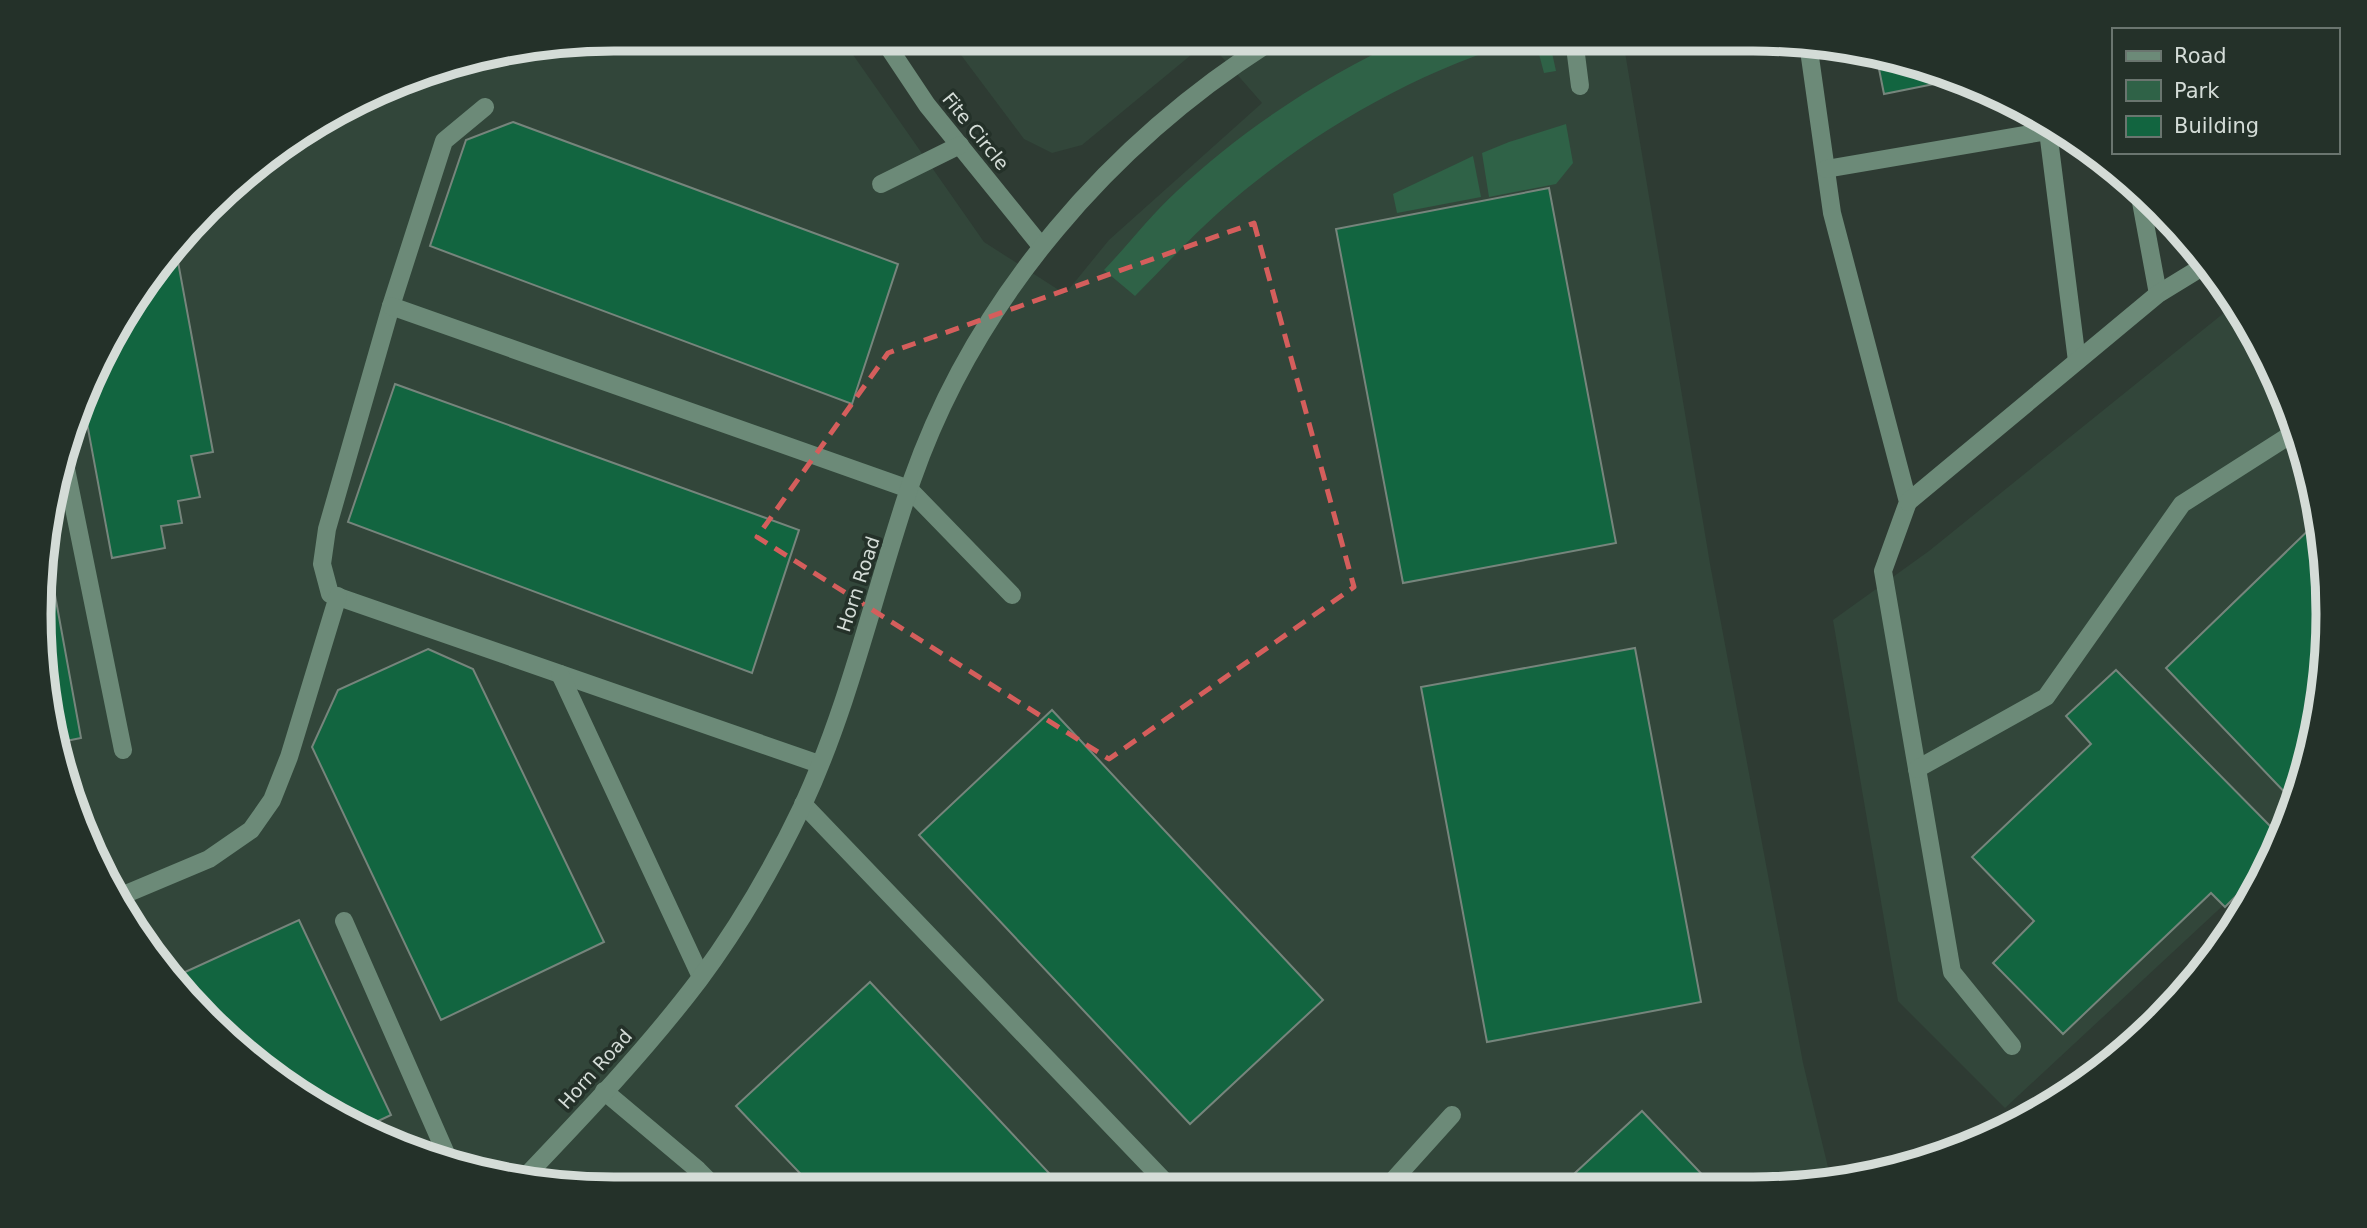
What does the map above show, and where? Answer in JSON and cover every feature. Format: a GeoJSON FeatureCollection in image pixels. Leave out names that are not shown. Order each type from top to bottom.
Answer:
{"type":"FeatureCollection","features":[{"type":"Feature","properties":{"kind":"street","name":"Fite Circle"},"geometry":{"type":"LineString","coordinates":[[891,51],[927,105],[1041,246]]}},
{"type":"Feature","properties":{"kind":"street","name":"Horn Road"},"geometry":{"type":"LineString","coordinates":[[532,1171],[670,1017],[701,977],[757,893],[803,804],[841,710],[909,489],[948,394],[993,313],[1041,246],[1127,155],[1197,94],[1258,51]]}},
{"type":"Feature","properties":{"kind":"street"},"geometry":{"type":"LineString","coordinates":[[1575,51],[1580,86]]}},
{"type":"Feature","properties":{"kind":"street"},"geometry":{"type":"LineString","coordinates":[[1810,54],[1832,213],[1908,502]]}},
{"type":"Feature","properties":{"kind":"street"},"geometry":{"type":"LineString","coordinates":[[485,107],[444,141],[391,306],[327,529],[322,564],[330,594],[819,764]]}},
{"type":"Feature","properties":{"kind":"street"},"geometry":{"type":"LineString","coordinates":[[1826,169],[2044,132]]}},
{"type":"Feature","properties":{"kind":"street"},"geometry":{"type":"LineString","coordinates":[[2048,135],[2077,361]]}},
{"type":"Feature","properties":{"kind":"street"},"geometry":{"type":"LineString","coordinates":[[881,184],[960,145]]}},
{"type":"Feature","properties":{"kind":"street"},"geometry":{"type":"LineString","coordinates":[[2142,208],[2158,295]]}},
{"type":"Feature","properties":{"kind":"street"},"geometry":{"type":"LineString","coordinates":[[2011,1046],[1952,972],[1883,571],[1908,502],[2158,295],[2199,269]]}},
{"type":"Feature","properties":{"kind":"street"},"geometry":{"type":"LineString","coordinates":[[391,306],[909,489],[1012,595]]}},
{"type":"Feature","properties":{"kind":"street"},"geometry":{"type":"LineString","coordinates":[[1917,769],[2046,696],[2182,504],[2287,437]]}},
{"type":"Feature","properties":{"kind":"street"},"geometry":{"type":"LineString","coordinates":[[68,478],[123,750]]}},
{"type":"Feature","properties":{"kind":"street"},"geometry":{"type":"LineString","coordinates":[[125,894],[209,859],[251,830],[272,800],[289,757],[338,596]]}},
{"type":"Feature","properties":{"kind":"street"},"geometry":{"type":"LineString","coordinates":[[560,674],[701,977]]}},
{"type":"Feature","properties":{"kind":"street"},"geometry":{"type":"LineString","coordinates":[[803,804],[1161,1177]]}},
{"type":"Feature","properties":{"kind":"street"},"geometry":{"type":"LineString","coordinates":[[344,920],[435,1148]]}},
{"type":"Feature","properties":{"kind":"street"},"geometry":{"type":"LineString","coordinates":[[604,1091],[705,1177]]}},
{"type":"Feature","properties":{"kind":"street"},"geometry":{"type":"LineString","coordinates":[[1396,1177],[1452,1115]]}},
{"type":"Feature","properties":{"kind":"highlighted area"},"geometry":{"type":"Polygon","coordinates":[[[1254,223],[1354,587],[1109,759],[757,537],[888,353],[1254,223]]]}},
{"type":"Feature","properties":{"kind":"shaded area"},"geometry":{"type":"Polygon","coordinates":[[[850,51],[984,242],[1065,294],[1109,240],[1262,103],[1217,51],[1625,51],[1710,564],[1803,1063],[1829,1172],[1790,1176],[577,1176],[468,1158],[398,1134],[332,1102],[301,1082],[271,1061],[216,1012],[167,957],[146,927],[126,896],[94,830],[70,760],[62,724],[52,651],[51,614],[52,577],[62,504],[70,468],[94,398],[126,332],[167,271],[216,216],[243,191],[271,167],[332,126],[398,94],[468,70],[577,52],[850,51]]]}},
{"type":"Feature","properties":{"kind":"shaded area"},"geometry":{"type":"Polygon","coordinates":[[[958,51],[1196,51],[1082,145],[1052,153],[1024,139],[958,51]]]}},
{"type":"Feature","properties":{"kind":"shaded area"},"geometry":{"type":"Polygon","coordinates":[[[2227,310],[2258,365],[2286,433],[2297,468],[2311,540],[2315,577],[2315,651],[2297,760],[2273,830],[2248,882],[2005,1108],[1898,1001],[1833,620],[1929,551],[2227,310]]]}},
{"type":"Feature","properties":{"kind":"green space"},"geometry":{"type":"Polygon","coordinates":[[[1491,51],[1403,88],[1363,109],[1288,157],[1218,213],[1135,296],[1104,270],[1166,201],[1228,147],[1285,106],[1375,53],[1491,51]]]}},
{"type":"Feature","properties":{"kind":"green space"},"geometry":{"type":"Polygon","coordinates":[[[1538,51],[1552,51],[1556,71],[1544,73],[1538,51]]]}},
{"type":"Feature","properties":{"kind":"green space"},"geometry":{"type":"Polygon","coordinates":[[[1566,124],[1573,163],[1556,184],[1489,197],[1482,153],[1566,124]]]}},
{"type":"Feature","properties":{"kind":"green space"},"geometry":{"type":"Polygon","coordinates":[[[1473,156],[1481,197],[1397,213],[1393,194],[1473,156]]]}},
{"type":"Feature","properties":{"kind":"building"},"geometry":{"type":"Polygon","coordinates":[[[1878,65],[1939,83],[1884,94],[1878,65]]]}},
{"type":"Feature","properties":{"kind":"building"},"geometry":{"type":"Polygon","coordinates":[[[513,122],[898,264],[852,404],[430,246],[466,140],[513,122]]]}},
{"type":"Feature","properties":{"kind":"building"},"geometry":{"type":"Polygon","coordinates":[[[1549,188],[1616,543],[1403,583],[1336,229],[1549,188]]]}},
{"type":"Feature","properties":{"kind":"building"},"geometry":{"type":"Polygon","coordinates":[[[177,259],[213,452],[191,456],[200,497],[178,501],[182,523],[161,526],[165,548],[112,558],[86,419],[126,332],[177,259]]]}},
{"type":"Feature","properties":{"kind":"building"},"geometry":{"type":"Polygon","coordinates":[[[395,384],[799,530],[752,673],[348,522],[395,384]]]}},
{"type":"Feature","properties":{"kind":"building"},"geometry":{"type":"Polygon","coordinates":[[[2309,529],[2315,577],[2315,651],[2305,724],[2286,794],[2166,668],[2309,529]]]}},
{"type":"Feature","properties":{"kind":"building"},"geometry":{"type":"Polygon","coordinates":[[[52,578],[81,738],[66,741],[62,724],[52,651],[52,578]]]}},
{"type":"Feature","properties":{"kind":"building"},"geometry":{"type":"Polygon","coordinates":[[[1635,648],[1701,1002],[1487,1042],[1421,687],[1635,648]]]}},
{"type":"Feature","properties":{"kind":"building"},"geometry":{"type":"Polygon","coordinates":[[[428,649],[473,669],[604,942],[441,1020],[312,747],[338,690],[428,649]]]}},
{"type":"Feature","properties":{"kind":"building"},"geometry":{"type":"Polygon","coordinates":[[[2116,670],[2273,829],[2246,886],[2225,907],[2211,893],[2063,1034],[1993,963],[2034,921],[1972,857],[2091,744],[2066,716],[2116,670]]]}},
{"type":"Feature","properties":{"kind":"building"},"geometry":{"type":"Polygon","coordinates":[[[1052,710],[1323,1000],[1190,1124],[919,835],[1052,710]]]}},
{"type":"Feature","properties":{"kind":"building"},"geometry":{"type":"Polygon","coordinates":[[[299,920],[391,1115],[374,1123],[332,1102],[301,1082],[243,1037],[181,974],[299,920]]]}},
{"type":"Feature","properties":{"kind":"building"},"geometry":{"type":"Polygon","coordinates":[[[870,982],[1053,1177],[804,1177],[736,1106],[870,982]]]}},
{"type":"Feature","properties":{"kind":"building"},"geometry":{"type":"Polygon","coordinates":[[[1642,1111],[1704,1177],[1571,1177],[1642,1111]]]}}]}
